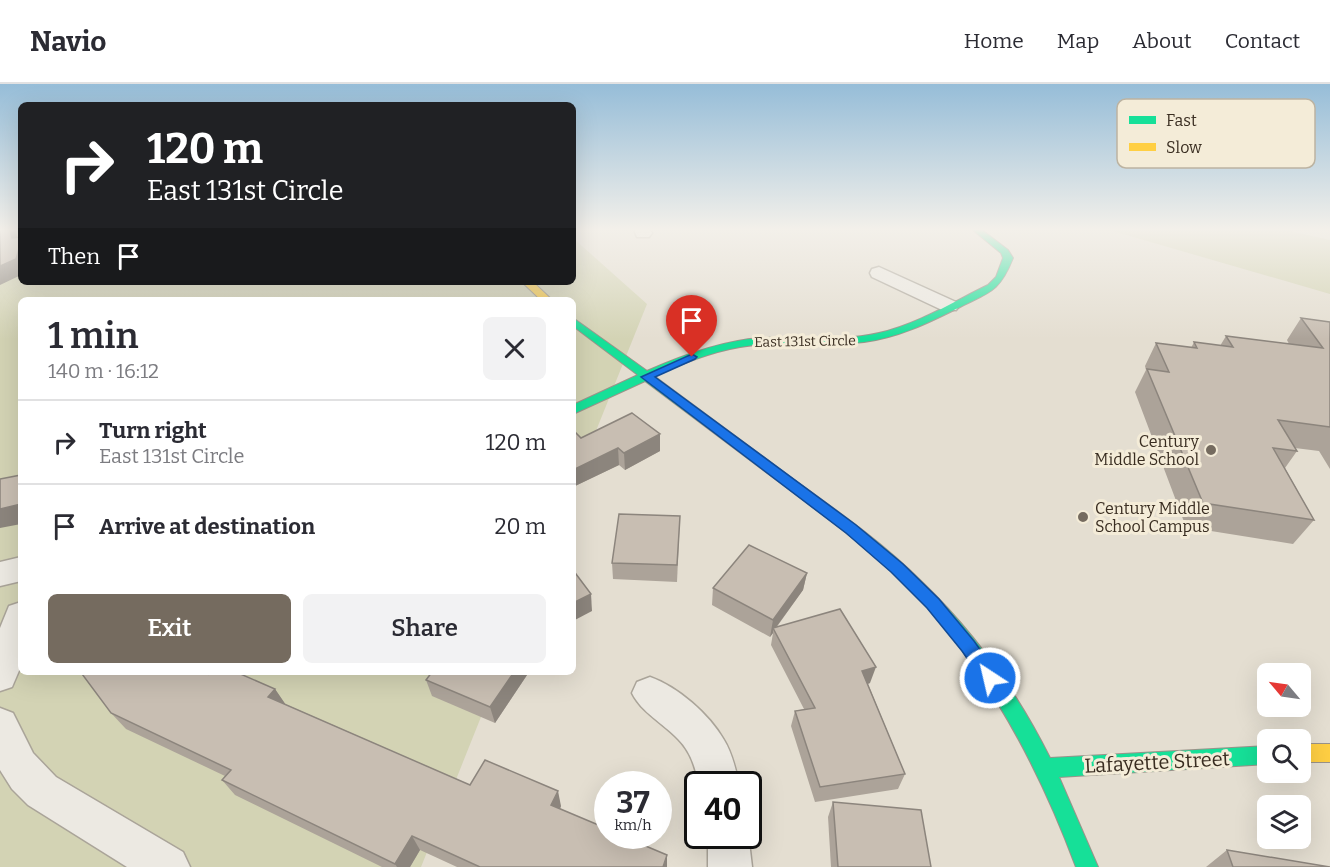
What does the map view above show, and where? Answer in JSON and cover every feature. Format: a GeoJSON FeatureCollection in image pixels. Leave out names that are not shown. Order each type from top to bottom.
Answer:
{"type":"FeatureCollection","features":[{"type":"Feature","properties":{"kind":"street","name":"East 131st Circle"},"geometry":{"type":"LineString","coordinates":[[576,409],[701,353],[733,344],[773,340],[842,341],[889,334],[991,287],[1005,267]]}},
{"type":"Feature","properties":{"kind":"street"},"geometry":{"type":"LineString","coordinates":[[879,273],[949,306]]}},
{"type":"Feature","properties":{"kind":"street"},"geometry":{"type":"LineString","coordinates":[[530,285],[544,297]]}},
{"type":"Feature","properties":{"kind":"street"},"geometry":{"type":"LineString","coordinates":[[576,323],[851,529],[897,568],[933,603],[968,646],[1001,693],[1046,768],[1074,827],[1087,867]]}},
{"type":"Feature","properties":{"kind":"street"},"geometry":{"type":"LineString","coordinates":[[0,574],[18,570]]}},
{"type":"Feature","properties":{"kind":"street"},"geometry":{"type":"LineString","coordinates":[[0,676],[18,624]]}},
{"type":"Feature","properties":{"kind":"street"},"geometry":{"type":"LineString","coordinates":[[650,693],[692,727],[711,753],[716,771]]}},
{"type":"Feature","properties":{"kind":"street"},"geometry":{"type":"LineString","coordinates":[[0,725],[9,753],[34,786],[51,799],[168,867]]}},
{"type":"Feature","properties":{"kind":"street"},"geometry":{"type":"LineString","coordinates":[[1311,753],[1330,753]]}},
{"type":"Feature","properties":{"kind":"street","name":"Lafayette Street"},"geometry":{"type":"LineString","coordinates":[[1046,768],[1257,756]]}},
{"type":"Feature","properties":{"kind":"street"},"geometry":{"type":"LineString","coordinates":[[729,849],[730,867]]}},
{"type":"Feature","properties":{"kind":"green space"},"geometry":{"type":"Polygon","coordinates":[[[0,267],[18,267],[18,285],[576,285],[576,267],[605,267],[647,304],[576,481],[576,297],[18,297],[18,675],[498,675],[421,867],[0,867],[0,267]]]}},
{"type":"Feature","properties":{"kind":"green space"},"geometry":{"type":"Polygon","coordinates":[[[1235,267],[1330,267],[1330,294],[1235,267]]]}},
{"type":"Feature","properties":{"kind":"building","name":"Century Middle School"},"geometry":{"type":"Polygon","coordinates":[[[1301,318],[1330,322],[1330,427],[1278,420],[1297,451],[1273,448],[1314,520],[1203,503],[1147,369],[1169,372],[1156,343],[1197,348],[1194,342],[1233,347],[1226,336],[1323,348],[1301,318]]]}},
{"type":"Feature","properties":{"kind":"building"},"geometry":{"type":"Polygon","coordinates":[[[632,413],[660,434],[624,453],[618,448],[576,469],[576,433],[581,438],[632,413]]]}},
{"type":"Feature","properties":{"kind":"building"},"geometry":{"type":"Polygon","coordinates":[[[18,476],[18,505],[0,509],[0,479],[18,476]]]}},
{"type":"Feature","properties":{"kind":"building"},"geometry":{"type":"Polygon","coordinates":[[[619,514],[680,516],[677,565],[612,563],[619,514]]]}},
{"type":"Feature","properties":{"kind":"building"},"geometry":{"type":"Polygon","coordinates":[[[749,545],[807,573],[773,620],[713,588],[749,545]]]}},
{"type":"Feature","properties":{"kind":"building"},"geometry":{"type":"Polygon","coordinates":[[[576,574],[591,594],[576,602],[576,574]]]}},
{"type":"Feature","properties":{"kind":"building"},"geometry":{"type":"Polygon","coordinates":[[[840,609],[876,667],[862,671],[905,774],[820,787],[795,711],[815,708],[773,628],[840,609]]]}},
{"type":"Feature","properties":{"kind":"building"},"geometry":{"type":"Polygon","coordinates":[[[83,675],[243,675],[275,689],[268,697],[470,785],[485,760],[558,791],[551,805],[594,823],[594,849],[653,849],[667,855],[663,867],[480,867],[412,836],[395,864],[222,780],[231,770],[111,713],[83,675]]]}},
{"type":"Feature","properties":{"kind":"building"},"geometry":{"type":"Polygon","coordinates":[[[430,675],[512,675],[490,707],[426,680],[430,675]]]}},
{"type":"Feature","properties":{"kind":"building"},"geometry":{"type":"Polygon","coordinates":[[[833,802],[921,810],[931,867],[838,867],[833,802]]]}},
{"type":"Feature","properties":{"kind":"building"},"geometry":{"type":"Polygon","coordinates":[[[1227,850],[1330,867],[1233,867],[1227,850]]]}},
{"type":"Feature","properties":{"kind":"traffic: fast"},"geometry":{"type":"LineString","coordinates":[[576,409],[685,359],[724,347],[742,343],[777,341],[847,341],[882,336],[898,331],[991,287],[1000,278],[1005,267]]}},
{"type":"Feature","properties":{"kind":"traffic: fast"},"geometry":{"type":"LineString","coordinates":[[576,323],[844,524],[899,569],[933,603],[981,663],[1023,727],[1058,796],[1087,867]]}},
{"type":"Feature","properties":{"kind":"traffic: fast"},"geometry":{"type":"LineString","coordinates":[[1046,768],[1257,756]]}},
{"type":"Feature","properties":{"kind":"traffic: slow"},"geometry":{"type":"LineString","coordinates":[[530,285],[544,297]]}},
{"type":"Feature","properties":{"kind":"traffic: slow"},"geometry":{"type":"LineString","coordinates":[[1311,753],[1330,753]]}},
{"type":"Feature","properties":{"kind":"place","name":"Century Middle School"},"geometry":{"type":"Point","coordinates":[1211,450]}},
{"type":"Feature","properties":{"kind":"place","name":"Century Middle School Campus"},"geometry":{"type":"Point","coordinates":[1083,517]}},
{"type":"Feature","properties":{"kind":"route"},"geometry":{"type":"LineString","coordinates":[[692,357],[646,377],[851,529],[897,568],[933,603],[968,646],[990,678]]}}]}
